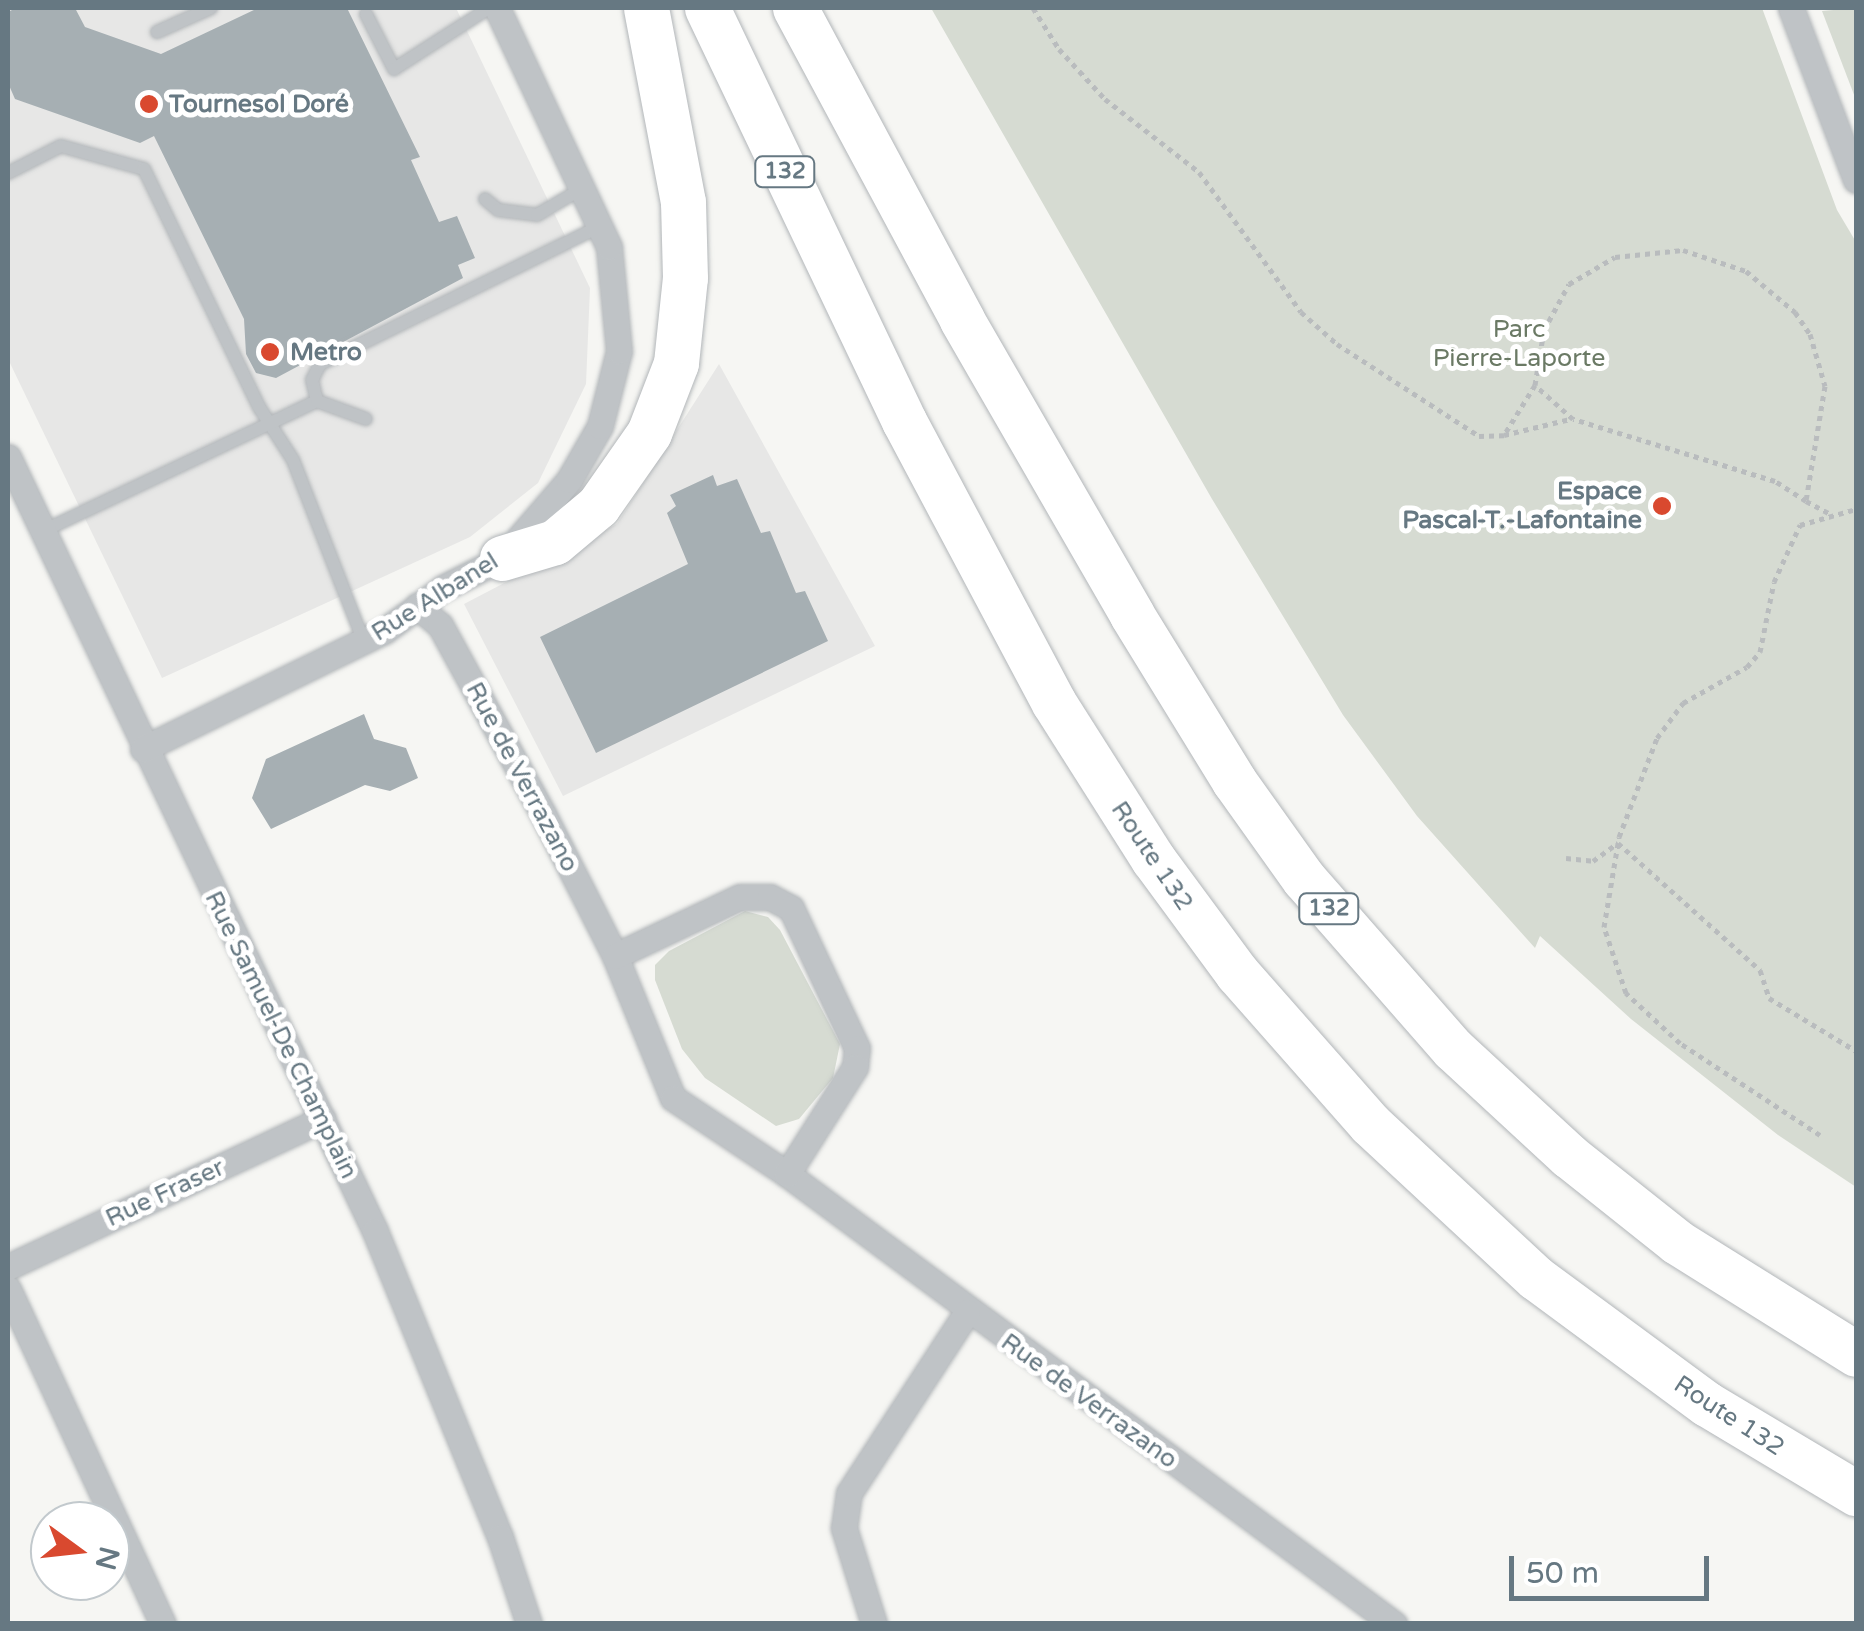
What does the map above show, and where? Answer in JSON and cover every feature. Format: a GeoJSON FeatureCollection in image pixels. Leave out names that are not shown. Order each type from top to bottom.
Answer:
{"type":"FeatureCollection","features":[{"type":"Feature","properties":{"kind":"highway"},"geometry":{"type":"LineString","coordinates":[[502,558],[555,542],[598,506],[644,443],[670,384],[683,314],[684,202],[646,8]]}},
{"type":"Feature","properties":{"kind":"highway","name":"Route 132"},"geometry":{"type":"LineString","coordinates":[[707,8],[910,433],[1046,689],[1136,834],[1237,973],[1381,1135],[1536,1278],[1707,1404],[1856,1493]]}},
{"type":"Feature","properties":{"kind":"highway","name":"132"},"geometry":{"type":"LineString","coordinates":[[795,8],[1105,569],[1224,765],[1304,878],[1441,1036],[1569,1156],[1677,1242],[1856,1354]]}},
{"type":"Feature","properties":{"kind":"street","name":"Rue Albanel"},"geometry":{"type":"LineString","coordinates":[[142,750],[364,642],[417,606],[502,558],[569,480],[611,396],[620,308],[600,226],[493,8]]}},
{"type":"Feature","properties":{"kind":"street"},"geometry":{"type":"LineString","coordinates":[[1790,8],[1856,180]]}},
{"type":"Feature","properties":{"kind":"street","name":"Rue Samuel-De Champlain"},"geometry":{"type":"LineString","coordinates":[[8,457],[142,750],[323,1119],[500,1537],[529,1624]]}},
{"type":"Feature","properties":{"kind":"street","name":"Rue de Verrazano"},"geometry":{"type":"LineString","coordinates":[[417,606],[440,626],[614,956],[673,1098],[788,1174],[967,1312],[1394,1624]]}},
{"type":"Feature","properties":{"kind":"street"},"geometry":{"type":"LineString","coordinates":[[614,956],[740,897],[770,897],[791,908],[857,1048],[856,1067],[788,1174]]}},
{"type":"Feature","properties":{"kind":"street","name":"Rue Fraser"},"geometry":{"type":"LineString","coordinates":[[8,1267],[323,1119]]}},
{"type":"Feature","properties":{"kind":"street"},"geometry":{"type":"LineString","coordinates":[[8,1289],[163,1624]]}},
{"type":"Feature","properties":{"kind":"street"},"geometry":{"type":"LineString","coordinates":[[874,1624],[844,1528],[849,1493],[967,1312]]}},
{"type":"Feature","properties":{"kind":"lane"},"geometry":{"type":"LineString","coordinates":[[157,32],[211,8]]}},
{"type":"Feature","properties":{"kind":"lane"},"geometry":{"type":"LineString","coordinates":[[366,14],[394,69],[493,8]]}},
{"type":"Feature","properties":{"kind":"lane"},"geometry":{"type":"LineString","coordinates":[[8,174],[60,146],[144,170],[272,427],[294,460],[364,642]]}},
{"type":"Feature","properties":{"kind":"lane"},"geometry":{"type":"LineString","coordinates":[[486,199],[498,210],[537,215],[583,188]]}},
{"type":"Feature","properties":{"kind":"lane"},"geometry":{"type":"LineString","coordinates":[[318,402],[312,380],[320,364],[600,226]]}},
{"type":"Feature","properties":{"kind":"lane"},"geometry":{"type":"LineString","coordinates":[[42,532],[272,427],[318,402],[366,419]]}},
{"type":"Feature","properties":{"kind":"path"},"geometry":{"type":"LineString","coordinates":[[1033,8],[1059,49],[1106,99],[1200,172],[1301,312],[1337,344],[1479,436],[1504,436],[1574,419]]}},
{"type":"Feature","properties":{"kind":"path"},"geometry":{"type":"LineString","coordinates":[[1504,436],[1534,385],[1557,301],[1588,268],[1654,251],[1722,259],[1795,312],[1821,358],[1825,386],[1806,501]]}},
{"type":"Feature","properties":{"kind":"path"},"geometry":{"type":"LineString","coordinates":[[1534,385],[1574,419],[1775,481],[1831,514]]}},
{"type":"Feature","properties":{"kind":"path"},"geometry":{"type":"LineString","coordinates":[[1820,1136],[1680,1043],[1626,993],[1604,927],[1630,800],[1672,714],[1760,652],[1788,543],[1812,517],[1856,509]]}},
{"type":"Feature","properties":{"kind":"path"},"geometry":{"type":"LineString","coordinates":[[1566,858],[1593,861],[1618,844]]}},
{"type":"Feature","properties":{"kind":"path"},"geometry":{"type":"LineString","coordinates":[[1618,844],[1760,970],[1769,998],[1856,1051]]}},
{"type":"Feature","properties":{"kind":"shaded area"},"geometry":{"type":"Polygon","coordinates":[[[8,8],[456,8],[590,288],[586,384],[538,483],[470,537],[162,678],[8,359],[8,8]]]}},
{"type":"Feature","properties":{"kind":"shaded area"},"geometry":{"type":"Polygon","coordinates":[[[719,364],[875,646],[563,796],[464,604],[617,524],[719,364]]]}},
{"type":"Feature","properties":{"kind":"green space","name":"Parc Pierre-Laporte"},"geometry":{"type":"Polygon","coordinates":[[[931,8],[1762,8],[1837,210],[1856,242],[1856,1187],[1778,1135],[1631,1019],[1540,936],[1535,948],[1417,816],[1343,715],[1212,499],[931,8]]]}},
{"type":"Feature","properties":{"kind":"green space"},"geometry":{"type":"Polygon","coordinates":[[[1856,8],[1856,100],[1822,11],[1856,8]]]}},
{"type":"Feature","properties":{"kind":"green space"},"geometry":{"type":"Polygon","coordinates":[[[745,911],[768,917],[780,930],[840,1044],[833,1078],[799,1119],[776,1126],[705,1078],[682,1049],[655,980],[655,965],[669,951],[745,911]]]}},
{"type":"Feature","properties":{"kind":"building"},"geometry":{"type":"Polygon","coordinates":[[[16,8],[75,8],[85,27],[161,54],[258,8],[347,8],[420,157],[411,160],[439,222],[457,216],[475,258],[458,265],[463,278],[276,378],[256,373],[246,354],[244,319],[154,136],[140,143],[15,99],[8,83],[8,12],[16,8]]]}},
{"type":"Feature","properties":{"kind":"building"},"geometry":{"type":"Polygon","coordinates":[[[713,475],[717,486],[737,479],[761,533],[770,531],[796,593],[805,591],[828,641],[596,753],[540,637],[688,564],[667,513],[676,506],[670,495],[713,475]]]}},
{"type":"Feature","properties":{"kind":"building"},"geometry":{"type":"Polygon","coordinates":[[[364,714],[374,739],[406,748],[418,778],[390,791],[365,785],[271,829],[252,798],[266,759],[364,714]]]}},
{"type":"Feature","properties":{"kind":"place","name":"Tournesol Doré"},"geometry":{"type":"Point","coordinates":[149,104]}},
{"type":"Feature","properties":{"kind":"place","name":"Metro"},"geometry":{"type":"Point","coordinates":[270,352]}},
{"type":"Feature","properties":{"kind":"place","name":"Espace Pascal-T.-Lafontaine"},"geometry":{"type":"Point","coordinates":[1662,506]}}]}
